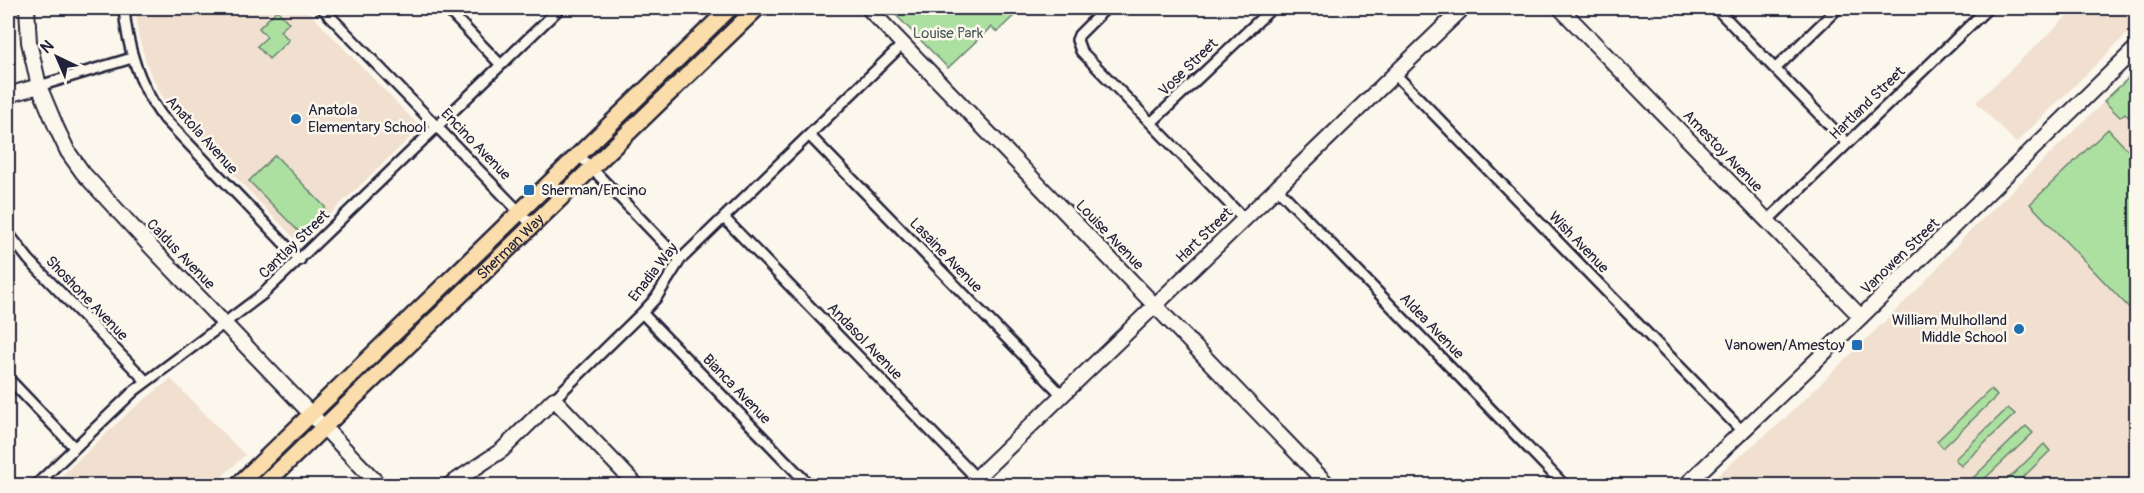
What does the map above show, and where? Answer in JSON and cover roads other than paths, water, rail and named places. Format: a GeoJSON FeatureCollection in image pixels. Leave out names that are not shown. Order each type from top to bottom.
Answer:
{"type":"FeatureCollection","features":[{"type":"Feature","properties":{"kind":"main road","name":"Sherman Way"},"geometry":{"type":"LineString","coordinates":[[237,486],[730,8]]}},
{"type":"Feature","properties":{"kind":"main road","name":"Sherman Way"},"geometry":{"type":"LineString","coordinates":[[263,486],[757,8]]}},
{"type":"Feature","properties":{"kind":"street","name":"Caldus Avenue"},"geometry":{"type":"LineString","coordinates":[[27,8],[29,42],[39,86],[68,152],[83,173],[380,486]]}},
{"type":"Feature","properties":{"kind":"street","name":"Anatola Avenue"},"geometry":{"type":"LineString","coordinates":[[124,8],[132,58],[148,96],[161,115],[300,260]]}},
{"type":"Feature","properties":{"kind":"street","name":"Encino Avenue"},"geometry":{"type":"LineString","coordinates":[[322,8],[532,225]]}},
{"type":"Feature","properties":{"kind":"street","name":"Cantlay Street"},"geometry":{"type":"LineString","coordinates":[[35,486],[120,402],[263,294],[560,8]]}},
{"type":"Feature","properties":{"kind":"street","name":"Louise Avenue"},"geometry":{"type":"LineString","coordinates":[[868,8],[1329,486]]}},
{"type":"Feature","properties":{"kind":"street"},"geometry":{"type":"LineString","coordinates":[[1106,8],[1082,29],[1077,40],[1085,57],[1244,219]]}},
{"type":"Feature","properties":{"kind":"street","name":"Vose Street"},"geometry":{"type":"LineString","coordinates":[[1151,123],[1272,8]]}},
{"type":"Feature","properties":{"kind":"street","name":"Hart Street"},"geometry":{"type":"LineString","coordinates":[[976,483],[1062,395],[1463,8]]}},
{"type":"Feature","properties":{"kind":"street","name":"Amestoy Avenue"},"geometry":{"type":"LineString","coordinates":[[1560,8],[1861,317]]}},
{"type":"Feature","properties":{"kind":"street"},"geometry":{"type":"LineString","coordinates":[[1716,8],[1847,143]]}},
{"type":"Feature","properties":{"kind":"street"},"geometry":{"type":"LineString","coordinates":[[1776,68],[1838,8]]}},
{"type":"Feature","properties":{"kind":"street","name":"Hartland Street"},"geometry":{"type":"LineString","coordinates":[[1767,220],[1988,8]]}},
{"type":"Feature","properties":{"kind":"street"},"geometry":{"type":"LineString","coordinates":[[448,9],[501,65]]}},
{"type":"Feature","properties":{"kind":"street","name":"Enadia Way"},"geometry":{"type":"LineString","coordinates":[[448,486],[464,481],[502,450],[642,313],[656,298],[680,260],[903,44]]}},
{"type":"Feature","properties":{"kind":"street","name":"Vanowen Street"},"geometry":{"type":"LineString","coordinates":[[1685,486],[2136,48]]}},
{"type":"Feature","properties":{"kind":"street"},"geometry":{"type":"LineString","coordinates":[[8,95],[132,58]]}},
{"type":"Feature","properties":{"kind":"street","name":"Wish Avenue"},"geometry":{"type":"LineString","coordinates":[[1395,74],[1742,431]]}},
{"type":"Feature","properties":{"kind":"street","name":"Lasaine Avenue"},"geometry":{"type":"LineString","coordinates":[[809,135],[1062,395]]}},
{"type":"Feature","properties":{"kind":"street"},"geometry":{"type":"LineString","coordinates":[[579,154],[680,260]]}},
{"type":"Feature","properties":{"kind":"street","name":"Aldea Avenue"},"geometry":{"type":"LineString","coordinates":[[1277,188],[1565,486]]}},
{"type":"Feature","properties":{"kind":"street","name":"Andasol Avenue"},"geometry":{"type":"LineString","coordinates":[[724,218],[976,483]]}},
{"type":"Feature","properties":{"kind":"street","name":"Shoshone Avenue"},"geometry":{"type":"LineString","coordinates":[[8,233],[29,260],[146,381]]}},
{"type":"Feature","properties":{"kind":"street","name":"Bianca Avenue"},"geometry":{"type":"LineString","coordinates":[[642,313],[810,486]]}},
{"type":"Feature","properties":{"kind":"street"},"geometry":{"type":"LineString","coordinates":[[8,378],[74,447]]}},
{"type":"Feature","properties":{"kind":"street"},"geometry":{"type":"LineString","coordinates":[[554,399],[637,486]]}},
{"type":"Feature","properties":{"kind":"place","name":"Anatola Elementary School"},"geometry":{"type":"Point","coordinates":[296,119]}},
{"type":"Feature","properties":{"kind":"place","name":"Sherman/Encino"},"geometry":{"type":"Point","coordinates":[529,190]}},
{"type":"Feature","properties":{"kind":"place","name":"William Mulholland Middle School"},"geometry":{"type":"Point","coordinates":[2019,329]}},
{"type":"Feature","properties":{"kind":"place","name":"Vanowen/Amestoy"},"geometry":{"type":"Point","coordinates":[1857,345]}},
{"type":"Feature","properties":{"kind":"park label","name":"Louise Park"},"geometry":{"type":"Point","coordinates":[948,33]}}]}
